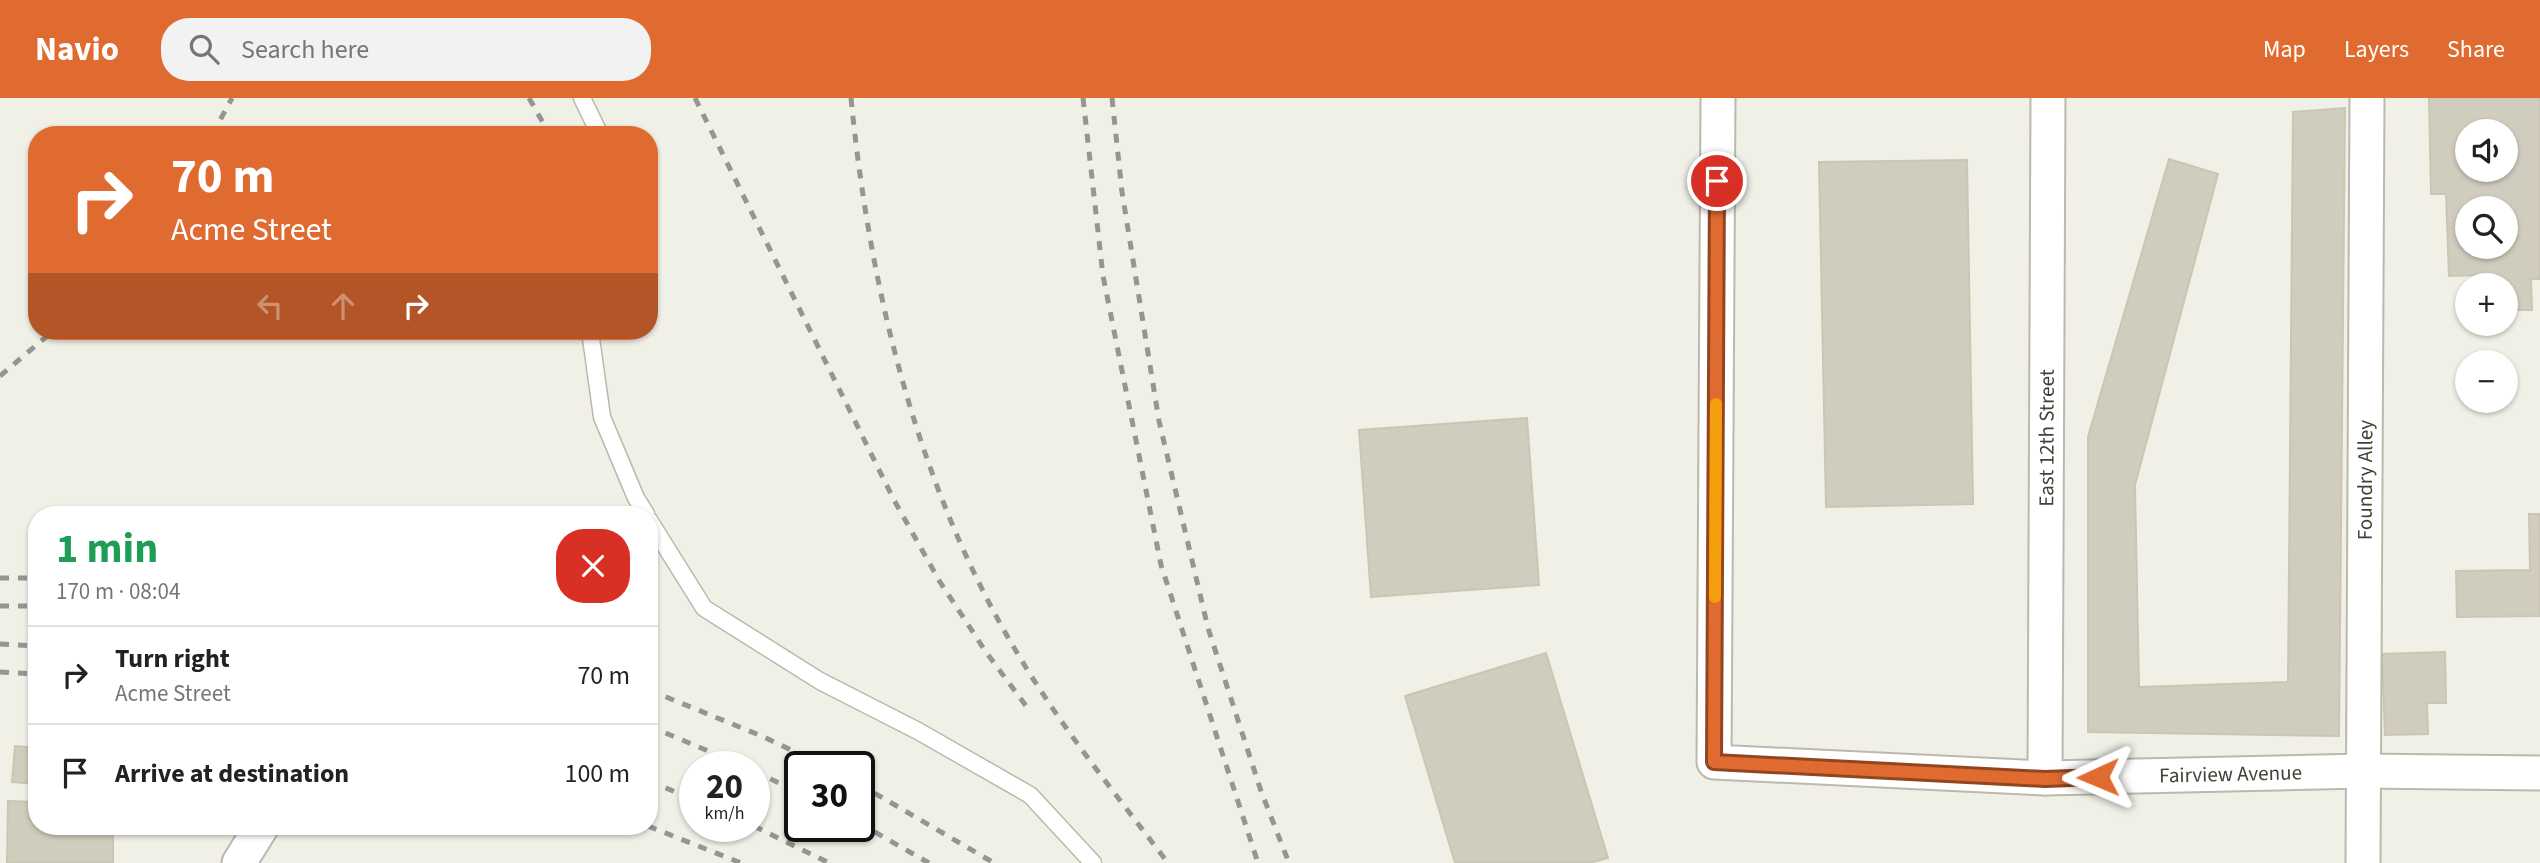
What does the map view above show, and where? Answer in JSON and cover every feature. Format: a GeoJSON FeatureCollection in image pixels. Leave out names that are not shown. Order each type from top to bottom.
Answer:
{"type":"FeatureCollection","features":[{"type":"Feature","properties":{"kind":"street","name":"Fairview Avenue"},"geometry":{"type":"LineString","coordinates":[[1718,98],[1714,762],[2045,779],[2363,771],[2540,773]]}},
{"type":"Feature","properties":{"kind":"street","name":"East 12th Street"},"geometry":{"type":"LineString","coordinates":[[2045,779],[2048,98]]}},
{"type":"Feature","properties":{"kind":"street","name":"Foundry Alley"},"geometry":{"type":"LineString","coordinates":[[2363,863],[2367,98]]}},
{"type":"Feature","properties":{"kind":"street"},"geometry":{"type":"LineString","coordinates":[[239,863],[256,835]]}},
{"type":"Feature","properties":{"kind":"lane"},"geometry":{"type":"LineString","coordinates":[[582,98],[596,126]]}},
{"type":"Feature","properties":{"kind":"lane"},"geometry":{"type":"LineString","coordinates":[[591,340],[602,417],[641,506]]}},
{"type":"Feature","properties":{"kind":"lane"},"geometry":{"type":"LineString","coordinates":[[658,534],[704,608],[820,681],[918,731],[1030,795],[1093,863]]}},
{"type":"Feature","properties":{"kind":"building"},"geometry":{"type":"Polygon","coordinates":[[[2429,98],[2540,98],[2540,279],[2531,279],[2532,310],[2518,310],[2518,273],[2455,273],[2455,276],[2449,276],[2446,194],[2431,194],[2429,98]]]}},
{"type":"Feature","properties":{"kind":"building"},"geometry":{"type":"Polygon","coordinates":[[[2345,108],[2339,736],[2088,732],[2088,437],[2169,159],[2218,174],[2135,485],[2139,687],[2288,682],[2293,112],[2345,108]]]}},
{"type":"Feature","properties":{"kind":"building"},"geometry":{"type":"Polygon","coordinates":[[[1967,160],[1973,504],[1826,507],[1819,162],[1967,160]]]}},
{"type":"Feature","properties":{"kind":"building"},"geometry":{"type":"Polygon","coordinates":[[[1527,418],[1539,585],[1371,597],[1359,430],[1527,418]]]}},
{"type":"Feature","properties":{"kind":"building"},"geometry":{"type":"Polygon","coordinates":[[[2529,514],[2540,514],[2540,616],[2457,617],[2456,571],[2530,570],[2529,514]]]}},
{"type":"Feature","properties":{"kind":"building"},"geometry":{"type":"Polygon","coordinates":[[[2445,652],[2446,703],[2427,703],[2428,734],[2385,735],[2382,654],[2445,652]]]}},
{"type":"Feature","properties":{"kind":"building"},"geometry":{"type":"Polygon","coordinates":[[[1546,653],[1608,858],[1590,863],[1455,863],[1405,696],[1546,653]]]}},
{"type":"Feature","properties":{"kind":"building"},"geometry":{"type":"Polygon","coordinates":[[[15,746],[28,747],[28,783],[12,782],[15,746]]]}},
{"type":"Feature","properties":{"kind":"building"},"geometry":{"type":"Polygon","coordinates":[[[8,801],[28,802],[28,835],[113,835],[113,863],[7,863],[8,801]]]}},
{"type":"Feature","properties":{"kind":"railway"},"geometry":{"type":"LineString","coordinates":[[217,126],[232,98]]}},
{"type":"Feature","properties":{"kind":"railway"},"geometry":{"type":"LineString","coordinates":[[529,98],[545,126]]}},
{"type":"Feature","properties":{"kind":"railway"},"geometry":{"type":"LineString","coordinates":[[695,98],[894,500],[940,582],[986,652],[1029,710]]}},
{"type":"Feature","properties":{"kind":"railway"},"geometry":{"type":"LineString","coordinates":[[851,98],[871,245],[886,318],[905,390],[954,530],[986,597],[1022,661],[1092,764],[1168,863]]}},
{"type":"Feature","properties":{"kind":"railway"},"geometry":{"type":"LineString","coordinates":[[1083,98],[1103,276],[1161,565],[1258,863]]}},
{"type":"Feature","properties":{"kind":"railway"},"geometry":{"type":"LineString","coordinates":[[1112,98],[1122,192],[1159,421],[1208,628],[1261,791],[1289,863]]}},
{"type":"Feature","properties":{"kind":"railway"},"geometry":{"type":"LineString","coordinates":[[0,376],[42,340]]}},
{"type":"Feature","properties":{"kind":"railway"},"geometry":{"type":"LineString","coordinates":[[0,578],[28,578]]}},
{"type":"Feature","properties":{"kind":"railway"},"geometry":{"type":"LineString","coordinates":[[0,606],[28,606]]}},
{"type":"Feature","properties":{"kind":"railway"},"geometry":{"type":"LineString","coordinates":[[0,644],[28,646]]}},
{"type":"Feature","properties":{"kind":"railway"},"geometry":{"type":"LineString","coordinates":[[0,672],[28,674]]}},
{"type":"Feature","properties":{"kind":"railway"},"geometry":{"type":"LineString","coordinates":[[658,694],[793,751]]}},
{"type":"Feature","properties":{"kind":"railway"},"geometry":{"type":"LineString","coordinates":[[658,730],[708,751]]}},
{"type":"Feature","properties":{"kind":"railway"},"geometry":{"type":"LineString","coordinates":[[770,779],[784,785]]}},
{"type":"Feature","properties":{"kind":"railway"},"geometry":{"type":"LineString","coordinates":[[658,785],[679,793]]}},
{"type":"Feature","properties":{"kind":"railway"},"geometry":{"type":"LineString","coordinates":[[875,793],[994,863]]}},
{"type":"Feature","properties":{"kind":"railway"},"geometry":{"type":"LineString","coordinates":[[658,830],[741,863]]}},
{"type":"Feature","properties":{"kind":"railway"},"geometry":{"type":"LineString","coordinates":[[875,832],[929,863]]}},
{"type":"Feature","properties":{"kind":"railway"},"geometry":{"type":"LineString","coordinates":[[770,834],[829,863]]}},
{"type":"Feature","properties":{"kind":"slow traffic"},"geometry":{"type":"LineString","coordinates":[[1715,597],[1716,404]]}},
{"type":"Feature","properties":{"kind":"route"},"geometry":{"type":"LineString","coordinates":[[1717,181],[1714,762],[2045,779],[2098,777]]}}]}
